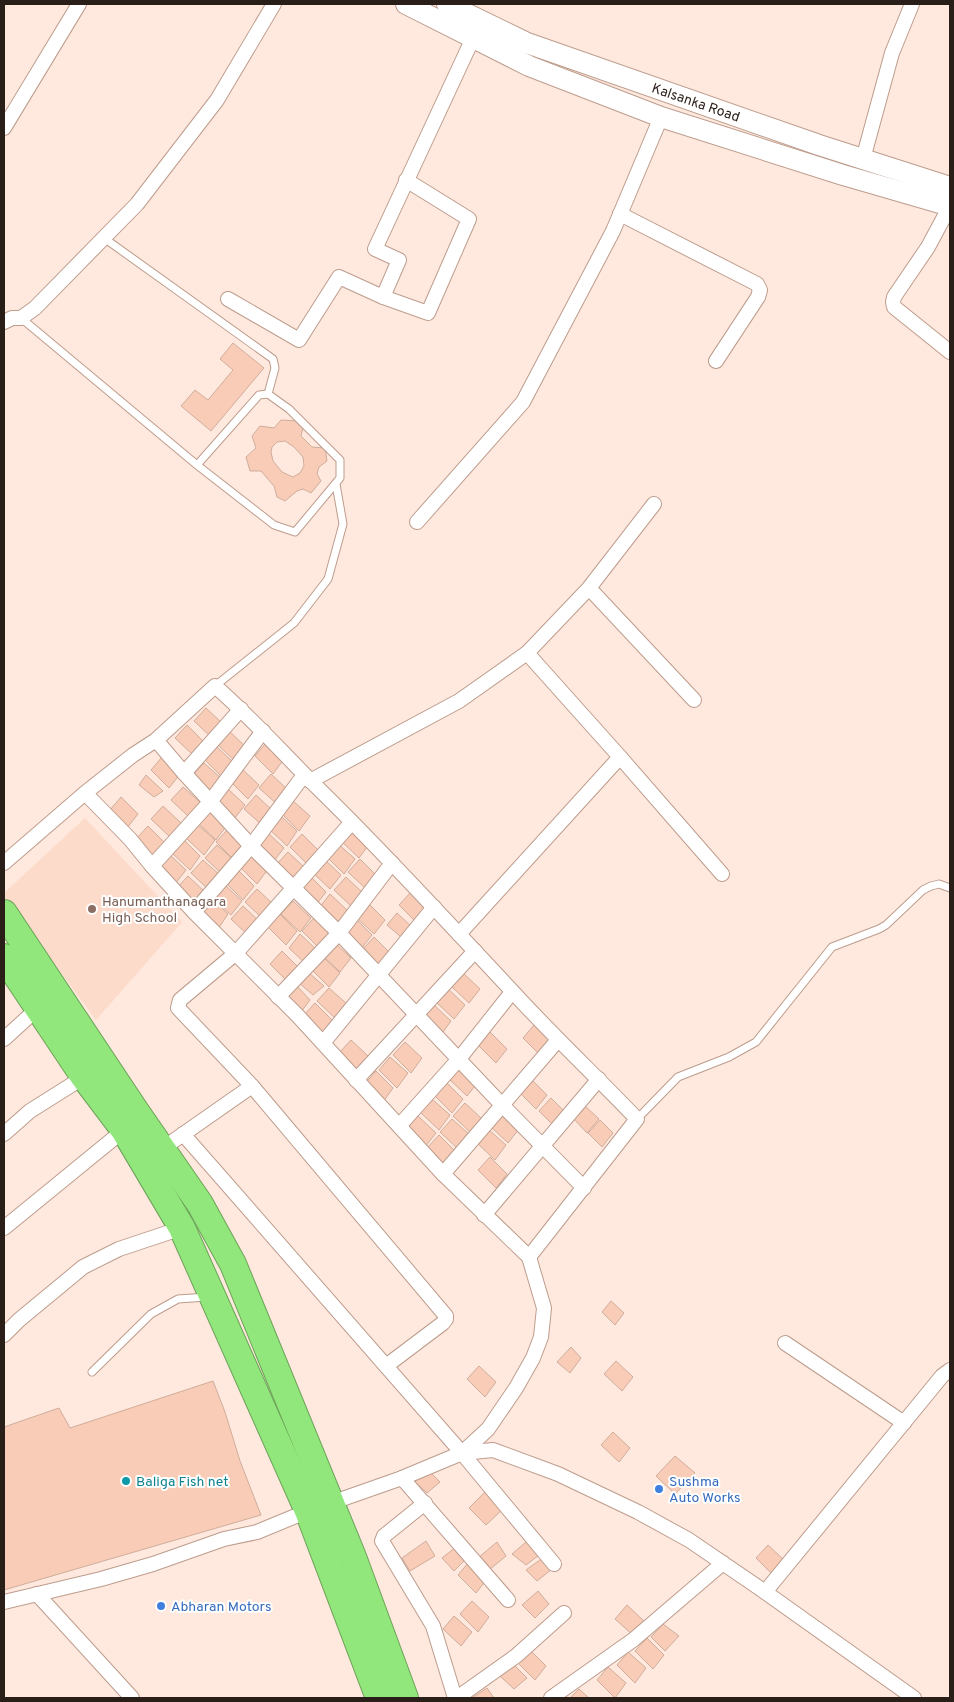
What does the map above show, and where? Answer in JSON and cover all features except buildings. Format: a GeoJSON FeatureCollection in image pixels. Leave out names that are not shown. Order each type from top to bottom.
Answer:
{"type":"FeatureCollection","features":[{"type":"Feature","properties":{"kind":"highway"},"geometry":{"type":"LineString","coordinates":[[4,913],[200,1204],[233,1264],[319,1508],[379,1698]]}},
{"type":"Feature","properties":{"kind":"highway"},"geometry":{"type":"LineString","coordinates":[[4,957],[84,1077],[124,1130],[182,1228],[213,1297],[319,1508],[353,1557],[405,1698]]}},
{"type":"Feature","properties":{"kind":"main road"},"geometry":{"type":"LineString","coordinates":[[406,4],[529,66],[660,117],[843,175],[950,206]]}},
{"type":"Feature","properties":{"kind":"main road","name":"Kalsanka Road"},"geometry":{"type":"LineString","coordinates":[[447,4],[527,43],[950,188]]}},
{"type":"Feature","properties":{"kind":"street"},"geometry":{"type":"LineString","coordinates":[[4,128],[80,4]]}},
{"type":"Feature","properties":{"kind":"street"},"geometry":{"type":"LineString","coordinates":[[4,322],[12,318],[21,318],[35,308],[137,204],[217,100],[274,4]]}},
{"type":"Feature","properties":{"kind":"street"},"geometry":{"type":"LineString","coordinates":[[863,159],[892,53],[912,4]]}},
{"type":"Feature","properties":{"kind":"street"},"geometry":{"type":"LineString","coordinates":[[383,297],[399,260],[375,249],[473,38]]}},
{"type":"Feature","properties":{"kind":"street"},"geometry":{"type":"LineString","coordinates":[[417,522],[523,402],[613,231],[660,117]]}},
{"type":"Feature","properties":{"kind":"street"},"geometry":{"type":"LineString","coordinates":[[228,299],[299,340],[340,277],[383,297],[428,313],[470,219],[406,180]]}},
{"type":"Feature","properties":{"kind":"street"},"geometry":{"type":"LineString","coordinates":[[950,206],[928,247],[894,297],[893,302],[894,308],[950,352]]}},
{"type":"Feature","properties":{"kind":"street"},"geometry":{"type":"LineString","coordinates":[[620,214],[757,284],[760,290],[758,297],[716,361]]}},
{"type":"Feature","properties":{"kind":"street"},"geometry":{"type":"LineString","coordinates":[[194,912],[307,778],[459,701],[528,653],[589,588],[654,504]]}},
{"type":"Feature","properties":{"kind":"street"},"geometry":{"type":"LineString","coordinates":[[589,588],[694,700]]}},
{"type":"Feature","properties":{"kind":"street"},"geometry":{"type":"LineString","coordinates":[[528,653],[722,874]]}},
{"type":"Feature","properties":{"kind":"street"},"geometry":{"type":"LineString","coordinates":[[4,863],[85,793],[133,755],[156,740],[215,686],[264,731],[307,778],[434,907],[558,1040],[637,1119],[529,1257]]}},
{"type":"Feature","properties":{"kind":"street"},"geometry":{"type":"LineString","coordinates":[[184,773],[242,709]]}},
{"type":"Feature","properties":{"kind":"street"},"geometry":{"type":"LineString","coordinates":[[152,866],[210,802],[264,731]]}},
{"type":"Feature","properties":{"kind":"street"},"geometry":{"type":"LineString","coordinates":[[156,740],[251,846],[379,975],[541,1146],[584,1188]]}},
{"type":"Feature","properties":{"kind":"street"},"geometry":{"type":"LineString","coordinates":[[459,934],[620,757]]}},
{"type":"Feature","properties":{"kind":"street"},"geometry":{"type":"LineString","coordinates":[[85,793],[124,833],[194,912],[323,1043],[443,1174],[529,1257],[544,1308],[541,1337],[533,1358],[516,1388],[488,1429],[462,1453]]}},
{"type":"Feature","properties":{"kind":"street"},"geometry":{"type":"LineString","coordinates":[[352,822],[236,953],[180,1000],[178,1008],[252,1086],[446,1316],[443,1323],[386,1366]]}},
{"type":"Feature","properties":{"kind":"street"},"geometry":{"type":"LineString","coordinates":[[278,997],[338,933],[392,863]]}},
{"type":"Feature","properties":{"kind":"street"},"geometry":{"type":"LineString","coordinates":[[323,1043],[434,907]]}},
{"type":"Feature","properties":{"kind":"street"},"geometry":{"type":"LineString","coordinates":[[356,1080],[475,951]]}},
{"type":"Feature","properties":{"kind":"street"},"geometry":{"type":"LineString","coordinates":[[399,1126],[459,1059],[512,992]]}},
{"type":"Feature","properties":{"kind":"street"},"geometry":{"type":"LineString","coordinates":[[4,1039],[38,1008]]}},
{"type":"Feature","properties":{"kind":"street"},"geometry":{"type":"LineString","coordinates":[[443,1174],[558,1040]]}},
{"type":"Feature","properties":{"kind":"street"},"geometry":{"type":"LineString","coordinates":[[4,1134],[30,1111],[84,1077]]}},
{"type":"Feature","properties":{"kind":"street"},"geometry":{"type":"LineString","coordinates":[[484,1215],[599,1079]]}},
{"type":"Feature","properties":{"kind":"street"},"geometry":{"type":"LineString","coordinates":[[162,1149],[252,1086]]}},
{"type":"Feature","properties":{"kind":"street"},"geometry":{"type":"LineString","coordinates":[[4,1228],[124,1130]]}},
{"type":"Feature","properties":{"kind":"street"},"geometry":{"type":"LineString","coordinates":[[183,1134],[462,1453],[554,1564]]}},
{"type":"Feature","properties":{"kind":"street"},"geometry":{"type":"LineString","coordinates":[[4,1335],[19,1320],[83,1267],[119,1249],[182,1228]]}},
{"type":"Feature","properties":{"kind":"street"},"geometry":{"type":"LineString","coordinates":[[785,1344],[904,1423]]}},
{"type":"Feature","properties":{"kind":"street"},"geometry":{"type":"LineString","coordinates":[[765,1592],[942,1376],[950,1370]]}},
{"type":"Feature","properties":{"kind":"street"},"geometry":{"type":"LineString","coordinates":[[4,1602],[101,1579],[153,1564],[224,1539],[257,1532],[402,1478],[462,1453],[493,1450],[558,1474],[638,1512],[689,1540],[914,1698]]}},
{"type":"Feature","properties":{"kind":"street"},"geometry":{"type":"LineString","coordinates":[[402,1478],[508,1600]]}},
{"type":"Feature","properties":{"kind":"street"},"geometry":{"type":"LineString","coordinates":[[425,1503],[384,1536],[382,1541],[434,1626],[456,1698],[516,1656],[564,1613]]}},
{"type":"Feature","properties":{"kind":"street"},"geometry":{"type":"LineString","coordinates":[[551,1698],[633,1640],[723,1563]]}},
{"type":"Feature","properties":{"kind":"street"},"geometry":{"type":"LineString","coordinates":[[37,1594],[132,1698]]}},
{"type":"Feature","properties":{"kind":"lane"},"geometry":{"type":"LineString","coordinates":[[104,238],[273,359],[275,368],[268,394]]}},
{"type":"Feature","properties":{"kind":"lane"},"geometry":{"type":"LineString","coordinates":[[21,318],[197,466],[274,525],[295,532],[340,478],[340,460],[289,409],[268,394],[259,395],[197,466]]}},
{"type":"Feature","properties":{"kind":"lane"},"geometry":{"type":"LineString","coordinates":[[215,686],[294,623],[328,579],[343,524],[336,484]]}},
{"type":"Feature","properties":{"kind":"lane"},"geometry":{"type":"LineString","coordinates":[[637,1119],[678,1077],[729,1057],[756,1042],[832,947],[886,925],[923,890],[939,884],[950,888]]}},
{"type":"Feature","properties":{"kind":"lane"},"geometry":{"type":"LineString","coordinates":[[92,1372],[151,1314],[178,1299],[213,1297]]}},
{"type":"Feature","properties":{"kind":"shaded area","name":"Hanumanthanagara High School"},"geometry":{"type":"Polygon","coordinates":[[[85,818],[182,922],[96,1020],[4,896],[4,893],[85,818]]]}},
{"type":"Feature","properties":{"kind":"place","name":"Hanumanthanagara High School"},"geometry":{"type":"Point","coordinates":[92,909]}},
{"type":"Feature","properties":{"kind":"place","name":"Baliga Fish net"},"geometry":{"type":"Point","coordinates":[126,1481]}},
{"type":"Feature","properties":{"kind":"place","name":"Sushma Auto Works"},"geometry":{"type":"Point","coordinates":[659,1489]}},
{"type":"Feature","properties":{"kind":"place","name":"Abharan Motors"},"geometry":{"type":"Point","coordinates":[161,1606]}}]}
